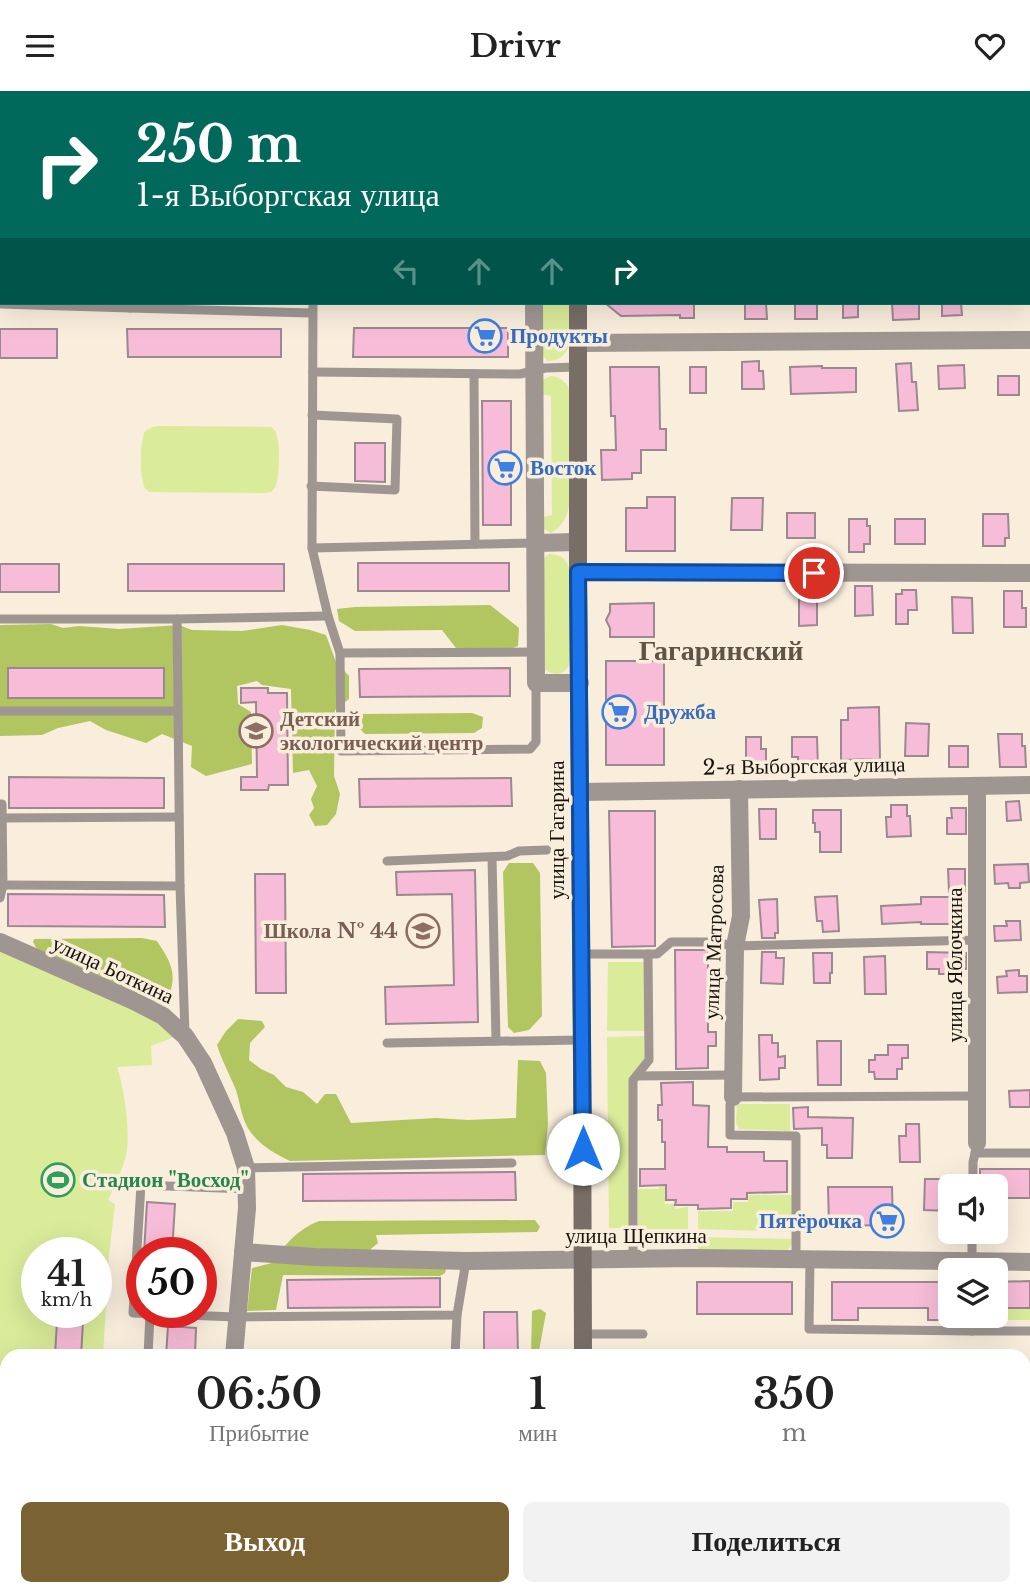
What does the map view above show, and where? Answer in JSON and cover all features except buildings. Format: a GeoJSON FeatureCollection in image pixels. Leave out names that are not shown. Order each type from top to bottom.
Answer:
{"type":"FeatureCollection","features":[{"type":"Feature","properties":{"kind":"main road","name":"улица Гагарина"},"geometry":{"type":"LineString","coordinates":[[578,305],[583,1349]]}},
{"type":"Feature","properties":{"kind":"street"},"geometry":{"type":"LineString","coordinates":[[534,305],[536,683],[580,683]]}},
{"type":"Feature","properties":{"kind":"street"},"geometry":{"type":"LineString","coordinates":[[579,343],[1030,340]]}},
{"type":"Feature","properties":{"kind":"street"},"geometry":{"type":"LineString","coordinates":[[535,543],[578,543]]}},
{"type":"Feature","properties":{"kind":"street"},"geometry":{"type":"LineString","coordinates":[[578,572],[1030,573]]}},
{"type":"Feature","properties":{"kind":"street","name":"2-я Выборгская улица"},"geometry":{"type":"LineString","coordinates":[[580,792],[1030,785]]}},
{"type":"Feature","properties":{"kind":"street","name":"улица Яблочкина"},"geometry":{"type":"LineString","coordinates":[[976,1148],[977,786]]}},
{"type":"Feature","properties":{"kind":"street","name":"улица Матросова"},"geometry":{"type":"LineString","coordinates":[[733,1097],[735,946],[741,916],[739,789]]}},
{"type":"Feature","properties":{"kind":"street","name":"улица Боткина"},"geometry":{"type":"LineString","coordinates":[[0,942],[153,1010],[170,1021],[197,1053],[235,1133],[246,1168],[248,1189],[234,1349]]}},
{"type":"Feature","properties":{"kind":"street","name":"улица Щепкина"},"geometry":{"type":"LineString","coordinates":[[243,1252],[466,1261],[803,1259],[938,1265]]}},
{"type":"Feature","properties":{"kind":"street","name":"улица Щепкина"},"geometry":{"type":"LineString","coordinates":[[1008,1264],[1030,1262]]}},
{"type":"Feature","properties":{"kind":"lane"},"geometry":{"type":"LineString","coordinates":[[130,305],[313,308],[312,548],[340,653],[341,751],[530,749],[536,742],[536,683]]}},
{"type":"Feature","properties":{"kind":"lane"},"geometry":{"type":"LineString","coordinates":[[313,372],[474,374],[578,367]]}},
{"type":"Feature","properties":{"kind":"lane"},"geometry":{"type":"LineString","coordinates":[[474,374],[474,544]]}},
{"type":"Feature","properties":{"kind":"lane"},"geometry":{"type":"LineString","coordinates":[[311,486],[395,490],[397,419],[312,415]]}},
{"type":"Feature","properties":{"kind":"lane"},"geometry":{"type":"LineString","coordinates":[[312,548],[535,543]]}},
{"type":"Feature","properties":{"kind":"lane"},"geometry":{"type":"LineString","coordinates":[[0,619],[328,616]]}},
{"type":"Feature","properties":{"kind":"lane"},"geometry":{"type":"LineString","coordinates":[[177,619],[180,886],[185,1036]]}},
{"type":"Feature","properties":{"kind":"lane"},"geometry":{"type":"LineString","coordinates":[[340,653],[535,652]]}},
{"type":"Feature","properties":{"kind":"lane"},"geometry":{"type":"LineString","coordinates":[[0,711],[178,711]]}},
{"type":"Feature","properties":{"kind":"lane"},"geometry":{"type":"LineString","coordinates":[[0,804],[3,885],[0,898]]}},
{"type":"Feature","properties":{"kind":"lane"},"geometry":{"type":"LineString","coordinates":[[2,818],[179,817]]}},
{"type":"Feature","properties":{"kind":"lane"},"geometry":{"type":"LineString","coordinates":[[387,861],[492,857],[507,856],[519,851],[547,851]]}},
{"type":"Feature","properties":{"kind":"lane"},"geometry":{"type":"LineString","coordinates":[[492,857],[496,1041]]}},
{"type":"Feature","properties":{"kind":"lane"},"geometry":{"type":"LineString","coordinates":[[3,885],[180,886]]}},
{"type":"Feature","properties":{"kind":"lane"},"geometry":{"type":"LineString","coordinates":[[581,954],[657,954],[671,942],[712,942],[735,946],[978,940]]}},
{"type":"Feature","properties":{"kind":"lane"},"geometry":{"type":"LineString","coordinates":[[633,1258],[633,1080],[649,1060],[648,954]]}},
{"type":"Feature","properties":{"kind":"lane"},"geometry":{"type":"LineString","coordinates":[[387,1043],[582,1040]]}},
{"type":"Feature","properties":{"kind":"lane"},"geometry":{"type":"LineString","coordinates":[[637,1076],[733,1075]]}},
{"type":"Feature","properties":{"kind":"lane"},"geometry":{"type":"LineString","coordinates":[[977,1096],[733,1097],[730,1105],[730,1135],[796,1136],[809,1329],[1030,1331]]}},
{"type":"Feature","properties":{"kind":"lane"},"geometry":{"type":"LineString","coordinates":[[973,1174],[976,1148],[1030,1153]]}},
{"type":"Feature","properties":{"kind":"lane"},"geometry":{"type":"LineString","coordinates":[[246,1168],[512,1163]]}},
{"type":"Feature","properties":{"kind":"lane"},"geometry":{"type":"LineString","coordinates":[[138,1237],[141,1185],[248,1189]]}},
{"type":"Feature","properties":{"kind":"lane"},"geometry":{"type":"LineString","coordinates":[[455,1349],[457,1315],[466,1261]]}},
{"type":"Feature","properties":{"kind":"lane"},"geometry":{"type":"LineString","coordinates":[[217,1316],[457,1315]]}},
{"type":"Feature","properties":{"kind":"lane"},"geometry":{"type":"LineString","coordinates":[[148,1349],[149,1328]]}},
{"type":"Feature","properties":{"kind":"lane"},"geometry":{"type":"LineString","coordinates":[[583,1334],[643,1333]]}},
{"type":"Feature","properties":{"kind":"green space"},"geometry":{"type":"Polygon","coordinates":[[[541,305],[569,305],[570,340],[564,355],[548,361],[541,354],[541,305]]]}},
{"type":"Feature","properties":{"kind":"green space"},"geometry":{"type":"Polygon","coordinates":[[[551,376],[564,381],[570,393],[570,501],[564,520],[551,533],[544,529],[543,519],[552,515],[551,396],[544,395],[541,391],[542,380],[551,376]]]}},
{"type":"Feature","properties":{"kind":"green space"},"geometry":{"type":"Polygon","coordinates":[[[159,426],[271,427],[276,433],[279,448],[274,489],[264,493],[149,492],[144,487],[142,477],[142,442],[145,431],[159,426]]]}},
{"type":"Feature","properties":{"kind":"green space"},"geometry":{"type":"Polygon","coordinates":[[[549,554],[562,558],[570,570],[570,661],[563,672],[556,674],[544,669],[544,558],[549,554]]]}},
{"type":"Feature","properties":{"kind":"green space"},"geometry":{"type":"Polygon","coordinates":[[[490,605],[519,628],[518,646],[502,652],[459,652],[442,630],[355,631],[339,621],[337,609],[355,607],[490,605]]]}},
{"type":"Feature","properties":{"kind":"green space"},"geometry":{"type":"Polygon","coordinates":[[[51,624],[63,628],[79,626],[119,629],[179,625],[192,630],[242,631],[282,625],[326,635],[336,662],[349,676],[349,699],[335,710],[334,776],[340,794],[336,814],[327,825],[315,826],[309,815],[314,808],[311,799],[317,786],[309,770],[293,773],[291,689],[262,685],[257,681],[237,686],[238,704],[251,712],[252,764],[206,776],[191,767],[192,746],[162,734],[146,743],[106,730],[90,721],[58,728],[42,735],[0,736],[0,625],[51,624]]]}},
{"type":"Feature","properties":{"kind":"green space"},"geometry":{"type":"Polygon","coordinates":[[[472,713],[483,717],[482,728],[474,733],[365,734],[358,727],[362,714],[472,713]]]}},
{"type":"Feature","properties":{"kind":"green space"},"geometry":{"type":"Polygon","coordinates":[[[509,863],[533,863],[540,873],[542,1016],[529,1030],[514,1033],[508,1027],[503,872],[509,863]]]}},
{"type":"Feature","properties":{"kind":"green space"},"geometry":{"type":"Polygon","coordinates":[[[142,938],[157,941],[170,965],[173,979],[164,1005],[40,955],[33,942],[34,939],[142,938]]]}},
{"type":"Feature","properties":{"kind":"green space","name":"Стадион \"Восход\""},"geometry":{"type":"Polygon","coordinates":[[[0,950],[159,1021],[177,1036],[151,1046],[152,1065],[117,1067],[128,1139],[123,1164],[108,1200],[115,1204],[111,1237],[21,1237],[21,1328],[105,1328],[103,1349],[0,1349],[0,950]]]}},
{"type":"Feature","properties":{"kind":"green space"},"geometry":{"type":"Polygon","coordinates":[[[608,962],[644,962],[644,1031],[607,1031],[608,962]]]}},
{"type":"Feature","properties":{"kind":"green space"},"geometry":{"type":"Polygon","coordinates":[[[238,1019],[262,1021],[265,1027],[250,1043],[249,1060],[274,1075],[286,1087],[303,1092],[317,1104],[325,1094],[336,1094],[351,1123],[436,1118],[516,1118],[518,1060],[540,1061],[546,1073],[548,1124],[545,1155],[290,1161],[262,1144],[250,1132],[221,1057],[217,1045],[238,1019]]]}},
{"type":"Feature","properties":{"kind":"green space"},"geometry":{"type":"Polygon","coordinates":[[[644,1036],[644,1059],[629,1080],[630,1228],[609,1228],[607,1037],[644,1036]]]}},
{"type":"Feature","properties":{"kind":"green space"},"geometry":{"type":"Polygon","coordinates":[[[737,1104],[790,1104],[790,1131],[739,1129],[736,1123],[737,1104]]]}},
{"type":"Feature","properties":{"kind":"green space"},"geometry":{"type":"Polygon","coordinates":[[[665,1187],[665,1204],[675,1204],[675,1209],[688,1207],[688,1229],[638,1229],[638,1189],[665,1187]]]}},
{"type":"Feature","properties":{"kind":"green space"},"geometry":{"type":"Polygon","coordinates":[[[749,1195],[792,1195],[792,1232],[698,1229],[698,1211],[733,1211],[733,1202],[748,1202],[749,1195]]]}},
{"type":"Feature","properties":{"kind":"green space"},"geometry":{"type":"Polygon","coordinates":[[[535,1220],[540,1227],[537,1232],[376,1235],[378,1243],[366,1253],[447,1265],[445,1273],[440,1276],[283,1275],[276,1310],[247,1311],[252,1268],[272,1263],[292,1238],[319,1221],[535,1220]]]}},
{"type":"Feature","properties":{"kind":"green space"},"geometry":{"type":"Polygon","coordinates":[[[698,1237],[792,1239],[792,1243],[784,1252],[698,1250],[698,1237]]]}},
{"type":"Feature","properties":{"kind":"green space"},"geometry":{"type":"Polygon","coordinates":[[[1008,1308],[1030,1308],[1030,1320],[1008,1320],[1008,1308]]]}},
{"type":"Feature","properties":{"kind":"green space"},"geometry":{"type":"Polygon","coordinates":[[[540,1309],[546,1313],[539,1349],[531,1349],[532,1311],[540,1309]]]}},
{"type":"Feature","properties":{"kind":"place","name":"Продукты"},"geometry":{"type":"Point","coordinates":[485,336]}},
{"type":"Feature","properties":{"kind":"place","name":"Восток"},"geometry":{"type":"Point","coordinates":[505,468]}},
{"type":"Feature","properties":{"kind":"place","name":"Дружба"},"geometry":{"type":"Point","coordinates":[619,712]}},
{"type":"Feature","properties":{"kind":"place","name":"Детский экологический центр"},"geometry":{"type":"Point","coordinates":[256,731]}},
{"type":"Feature","properties":{"kind":"place","name":"Школа № 44"},"geometry":{"type":"Point","coordinates":[423,931]}},
{"type":"Feature","properties":{"kind":"place","name":"Стадион \"Восход\""},"geometry":{"type":"Point","coordinates":[58,1180]}},
{"type":"Feature","properties":{"kind":"place","name":"Пятёрочка"},"geometry":{"type":"Point","coordinates":[887,1221]}},
{"type":"Feature","properties":{"kind":"district","name":"Гагаринский"},"geometry":{"type":"Point","coordinates":[721,650]}},
{"type":"Feature","properties":{"kind":"route"},"geometry":{"type":"LineString","coordinates":[[583,1149],[578,572],[814,573]]}}]}
